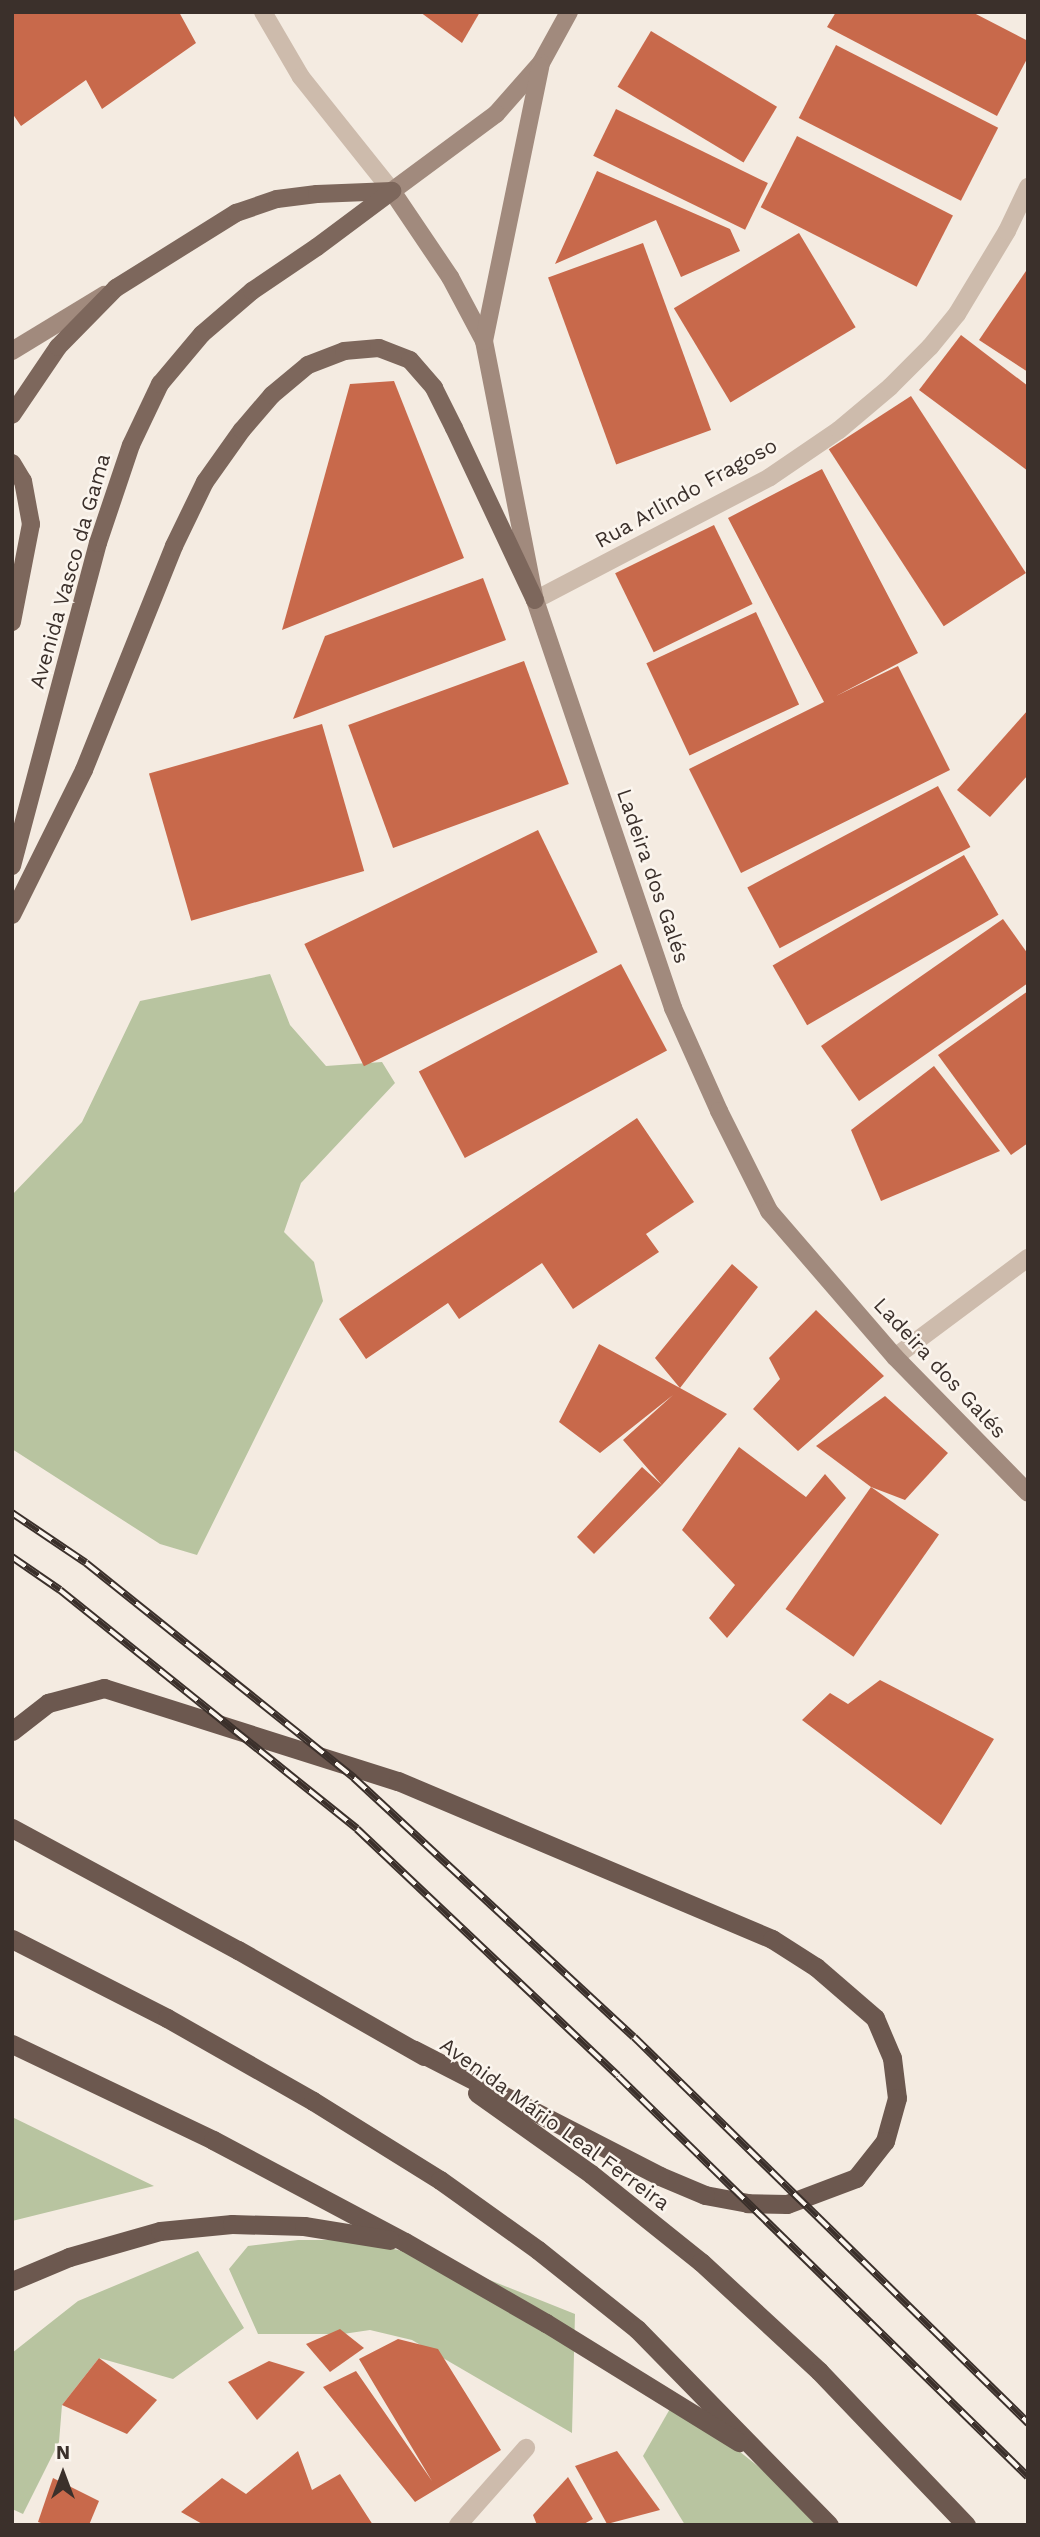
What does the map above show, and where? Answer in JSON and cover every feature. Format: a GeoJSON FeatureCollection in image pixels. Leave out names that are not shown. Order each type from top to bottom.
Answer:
{"type":"FeatureCollection","features":[{"type":"Feature","properties":{"kind":"highway"},"geometry":{"type":"LineString","coordinates":[[12,1731],[48,1703],[104,1688],[398,1782],[772,1939],[816,1968],[875,2018],[892,2058],[897,2098],[885,2141],[856,2178],[787,2204],[748,2203],[705,2195],[660,2176],[415,2050]]}},
{"type":"Feature","properties":{"kind":"highway","name":"Avenida Mário Leal Ferreira"},"geometry":{"type":"LineString","coordinates":[[12,1828],[415,2050],[591,2174],[701,2262],[819,2371],[966,2525]]}},
{"type":"Feature","properties":{"kind":"highway"},"geometry":{"type":"LineString","coordinates":[[12,1939],[216,2046],[313,2101],[440,2180],[538,2250],[637,2329],[829,2525]]}},
{"type":"Feature","properties":{"kind":"highway"},"geometry":{"type":"LineString","coordinates":[[12,2044],[213,2140],[405,2242],[546,2323],[769,2461]]}},
{"type":"Feature","properties":{"kind":"highway"},"geometry":{"type":"LineString","coordinates":[[12,2281],[69,2257],[160,2231],[232,2224],[304,2226],[405,2242]]}},
{"type":"Feature","properties":{"kind":"main road"},"geometry":{"type":"LineString","coordinates":[[12,351],[236,213],[277,199],[317,194],[392,191],[496,114],[541,63],[569,12]]}},
{"type":"Feature","properties":{"kind":"main road"},"geometry":{"type":"LineString","coordinates":[[484,341],[541,63]]}},
{"type":"Feature","properties":{"kind":"main road","name":"Ladeira dos Galés"},"geometry":{"type":"LineString","coordinates":[[392,191],[450,277],[484,341],[535,600],[673,1008],[719,1111],[769,1211],[895,1357],[1028,1493]]}},
{"type":"Feature","properties":{"kind":"main road","name":"Avenida Vasco da Gama"},"geometry":{"type":"LineString","coordinates":[[12,866],[98,543],[131,444],[160,384],[202,334],[252,291],[392,191]]}},
{"type":"Feature","properties":{"kind":"main road"},"geometry":{"type":"LineString","coordinates":[[12,415],[58,347],[116,288]]}},
{"type":"Feature","properties":{"kind":"main road"},"geometry":{"type":"LineString","coordinates":[[12,915],[84,770],[174,546],[205,482],[272,395],[308,365],[344,351],[379,348],[410,360],[434,388],[535,600]]}},
{"type":"Feature","properties":{"kind":"main road"},"geometry":{"type":"LineString","coordinates":[[12,463],[23,481],[31,524],[12,622]]}},
{"type":"Feature","properties":{"kind":"street"},"geometry":{"type":"LineString","coordinates":[[263,12],[301,77],[392,191]]}},
{"type":"Feature","properties":{"kind":"street","name":"Rua Arlindo Fragoso"},"geometry":{"type":"LineString","coordinates":[[535,600],[770,477],[839,430],[890,387],[930,347],[957,314],[1007,231],[1028,187]]}},
{"type":"Feature","properties":{"kind":"street"},"geometry":{"type":"LineString","coordinates":[[895,1357],[1028,1258]]}},
{"type":"Feature","properties":{"kind":"street"},"geometry":{"type":"LineString","coordinates":[[458,2525],[526,2448]]}},
{"type":"Feature","properties":{"kind":"green space"},"geometry":{"type":"Polygon","coordinates":[[[270,974],[290,1025],[326,1066],[382,1062],[395,1083],[301,1183],[284,1232],[314,1262],[323,1301],[197,1555],[160,1544],[12,1449],[12,1195],[82,1122],[140,1001],[270,974]]]}},
{"type":"Feature","properties":{"kind":"green space"},"geometry":{"type":"Polygon","coordinates":[[[12,2117],[154,2186],[12,2221],[12,2117]]]}},
{"type":"Feature","properties":{"kind":"green space"},"geometry":{"type":"Polygon","coordinates":[[[298,2240],[355,2240],[437,2259],[575,2314],[572,2433],[412,2340],[370,2330],[343,2334],[258,2334],[229,2269],[248,2246],[298,2240]]]}},
{"type":"Feature","properties":{"kind":"green space"},"geometry":{"type":"Polygon","coordinates":[[[198,2251],[244,2328],[173,2379],[99,2358],[62,2405],[59,2442],[23,2514],[12,2509],[12,2353],[78,2301],[198,2251]]]}},
{"type":"Feature","properties":{"kind":"green space"},"geometry":{"type":"Polygon","coordinates":[[[675,2400],[827,2525],[685,2525],[643,2456],[675,2400]]]}},
{"type":"Feature","properties":{"kind":"building"},"geometry":{"type":"Polygon","coordinates":[[[12,12],[179,12],[196,43],[102,109],[86,80],[21,126],[12,113],[12,12]]]}},
{"type":"Feature","properties":{"kind":"building"},"geometry":{"type":"Polygon","coordinates":[[[420,12],[480,12],[462,43],[420,12]]]}},
{"type":"Feature","properties":{"kind":"building"},"geometry":{"type":"Polygon","coordinates":[[[836,12],[972,12],[1028,41],[1028,57],[997,116],[827,27],[836,12]]]}},
{"type":"Feature","properties":{"kind":"building"},"geometry":{"type":"Polygon","coordinates":[[[651,31],[777,107],[744,162],[618,87],[651,31]]]}},
{"type":"Feature","properties":{"kind":"building"},"geometry":{"type":"Polygon","coordinates":[[[836,45],[998,128],[961,201],[799,118],[836,45]]]}},
{"type":"Feature","properties":{"kind":"building"},"geometry":{"type":"Polygon","coordinates":[[[616,109],[768,183],[745,230],[593,156],[616,109]]]}},
{"type":"Feature","properties":{"kind":"building"},"geometry":{"type":"Polygon","coordinates":[[[797,136],[953,215],[917,287],[761,207],[797,136]]]}},
{"type":"Feature","properties":{"kind":"building"},"geometry":{"type":"Polygon","coordinates":[[[597,171],[730,229],[740,251],[681,277],[656,220],[555,264],[597,171]]]}},
{"type":"Feature","properties":{"kind":"building"},"geometry":{"type":"Polygon","coordinates":[[[799,233],[856,327],[731,402],[674,308],[799,233]]]}},
{"type":"Feature","properties":{"kind":"building"},"geometry":{"type":"Polygon","coordinates":[[[643,243],[711,430],[616,465],[548,278],[643,243]]]}},
{"type":"Feature","properties":{"kind":"building"},"geometry":{"type":"Polygon","coordinates":[[[1028,268],[1028,372],[979,340],[1028,268]]]}},
{"type":"Feature","properties":{"kind":"building"},"geometry":{"type":"Polygon","coordinates":[[[961,335],[1028,386],[1028,471],[919,390],[961,335]]]}},
{"type":"Feature","properties":{"kind":"building"},"geometry":{"type":"Polygon","coordinates":[[[394,381],[464,558],[282,630],[350,384],[394,381]]]}},
{"type":"Feature","properties":{"kind":"building"},"geometry":{"type":"Polygon","coordinates":[[[911,396],[1026,573],[944,626],[829,449],[911,396]]]}},
{"type":"Feature","properties":{"kind":"building"},"geometry":{"type":"Polygon","coordinates":[[[822,469],[918,653],[836,696],[898,666],[950,770],[741,873],[689,769],[824,702],[728,518],[822,469]]]}},
{"type":"Feature","properties":{"kind":"building"},"geometry":{"type":"Polygon","coordinates":[[[714,525],[753,604],[654,652],[615,573],[714,525]]]}},
{"type":"Feature","properties":{"kind":"building"},"geometry":{"type":"Polygon","coordinates":[[[483,578],[506,640],[293,719],[325,636],[483,578]]]}},
{"type":"Feature","properties":{"kind":"building"},"geometry":{"type":"Polygon","coordinates":[[[756,612],[799,704],[689,756],[646,663],[756,612]]]}},
{"type":"Feature","properties":{"kind":"building"},"geometry":{"type":"Polygon","coordinates":[[[524,661],[569,784],[393,848],[348,725],[524,661]]]}},
{"type":"Feature","properties":{"kind":"building"},"geometry":{"type":"Polygon","coordinates":[[[1028,710],[1028,775],[990,817],[957,790],[1028,710]]]}},
{"type":"Feature","properties":{"kind":"building"},"geometry":{"type":"Polygon","coordinates":[[[322,724],[364,871],[191,921],[149,774],[322,724]]]}},
{"type":"Feature","properties":{"kind":"building"},"geometry":{"type":"Polygon","coordinates":[[[938,786],[970,847],[780,948],[747,887],[938,786]]]}},
{"type":"Feature","properties":{"kind":"building"},"geometry":{"type":"Polygon","coordinates":[[[538,830],[598,952],[364,1066],[304,944],[538,830]]]}},
{"type":"Feature","properties":{"kind":"building"},"geometry":{"type":"Polygon","coordinates":[[[964,855],[998,915],[807,1025],[773,965],[964,855]]]}},
{"type":"Feature","properties":{"kind":"building"},"geometry":{"type":"Polygon","coordinates":[[[1003,919],[1028,954],[1028,983],[859,1101],[821,1046],[1003,919]]]}},
{"type":"Feature","properties":{"kind":"building"},"geometry":{"type":"Polygon","coordinates":[[[621,964],[667,1051],[465,1158],[419,1072],[621,964]]]}},
{"type":"Feature","properties":{"kind":"building"},"geometry":{"type":"Polygon","coordinates":[[[1028,991],[1028,1143],[1011,1155],[938,1055],[1028,991]]]}},
{"type":"Feature","properties":{"kind":"building"},"geometry":{"type":"Polygon","coordinates":[[[934,1066],[1000,1151],[881,1201],[851,1130],[934,1066]]]}},
{"type":"Feature","properties":{"kind":"building"},"geometry":{"type":"Polygon","coordinates":[[[637,1118],[694,1202],[646,1234],[659,1252],[573,1309],[542,1263],[459,1319],[448,1303],[366,1359],[339,1319],[637,1118]]]}},
{"type":"Feature","properties":{"kind":"building"},"geometry":{"type":"Polygon","coordinates":[[[732,1264],[758,1287],[680,1388],[655,1358],[732,1264]]]}},
{"type":"Feature","properties":{"kind":"building"},"geometry":{"type":"Polygon","coordinates":[[[816,1310],[884,1376],[798,1451],[753,1409],[780,1379],[769,1358],[816,1310]]]}},
{"type":"Feature","properties":{"kind":"building"},"geometry":{"type":"Polygon","coordinates":[[[599,1344],[727,1414],[662,1485],[623,1440],[673,1395],[600,1453],[559,1422],[599,1344]]]}},
{"type":"Feature","properties":{"kind":"building"},"geometry":{"type":"Polygon","coordinates":[[[885,1396],[948,1453],[905,1500],[871,1487],[816,1446],[885,1396]]]}},
{"type":"Feature","properties":{"kind":"building"},"geometry":{"type":"Polygon","coordinates":[[[739,1447],[806,1497],[825,1474],[846,1498],[727,1638],[709,1618],[735,1585],[682,1530],[739,1447]]]}},
{"type":"Feature","properties":{"kind":"building"},"geometry":{"type":"Polygon","coordinates":[[[642,1467],[662,1485],[594,1554],[577,1537],[642,1467]]]}},
{"type":"Feature","properties":{"kind":"building"},"geometry":{"type":"Polygon","coordinates":[[[871,1487],[939,1535],[854,1657],[786,1609],[871,1487]]]}},
{"type":"Feature","properties":{"kind":"building"},"geometry":{"type":"Polygon","coordinates":[[[880,1680],[994,1739],[941,1825],[802,1720],[830,1693],[848,1704],[880,1680]]]}},
{"type":"Feature","properties":{"kind":"building"},"geometry":{"type":"Polygon","coordinates":[[[340,2329],[364,2348],[330,2372],[306,2344],[340,2329]]]}},
{"type":"Feature","properties":{"kind":"building"},"geometry":{"type":"Polygon","coordinates":[[[398,2339],[438,2349],[501,2450],[415,2502],[323,2387],[356,2371],[432,2481],[359,2359],[398,2339]]]}},
{"type":"Feature","properties":{"kind":"building"},"geometry":{"type":"Polygon","coordinates":[[[99,2358],[157,2400],[127,2434],[62,2405],[99,2358]]]}},
{"type":"Feature","properties":{"kind":"building"},"geometry":{"type":"Polygon","coordinates":[[[269,2361],[305,2372],[257,2420],[228,2382],[269,2361]]]}},
{"type":"Feature","properties":{"kind":"building"},"geometry":{"type":"Polygon","coordinates":[[[298,2451],[312,2490],[340,2474],[373,2525],[204,2525],[181,2512],[222,2478],[246,2494],[298,2451]]]}},
{"type":"Feature","properties":{"kind":"building"},"geometry":{"type":"Polygon","coordinates":[[[617,2451],[660,2510],[607,2524],[575,2466],[617,2451]]]}},
{"type":"Feature","properties":{"kind":"building"},"geometry":{"type":"Polygon","coordinates":[[[568,2477],[593,2519],[582,2525],[537,2525],[533,2515],[568,2477]]]}},
{"type":"Feature","properties":{"kind":"building"},"geometry":{"type":"Polygon","coordinates":[[[53,2478],[99,2501],[89,2525],[47,2525],[38,2522],[53,2478]]]}},
{"type":"Feature","properties":{"kind":"railway"},"geometry":{"type":"LineString","coordinates":[[12,1513],[86,1563],[354,1778],[634,2037],[1028,2423]]}},
{"type":"Feature","properties":{"kind":"railway"},"geometry":{"type":"LineString","coordinates":[[12,1557],[60,1590],[357,1829],[618,2076],[1028,2477]]}}]}
